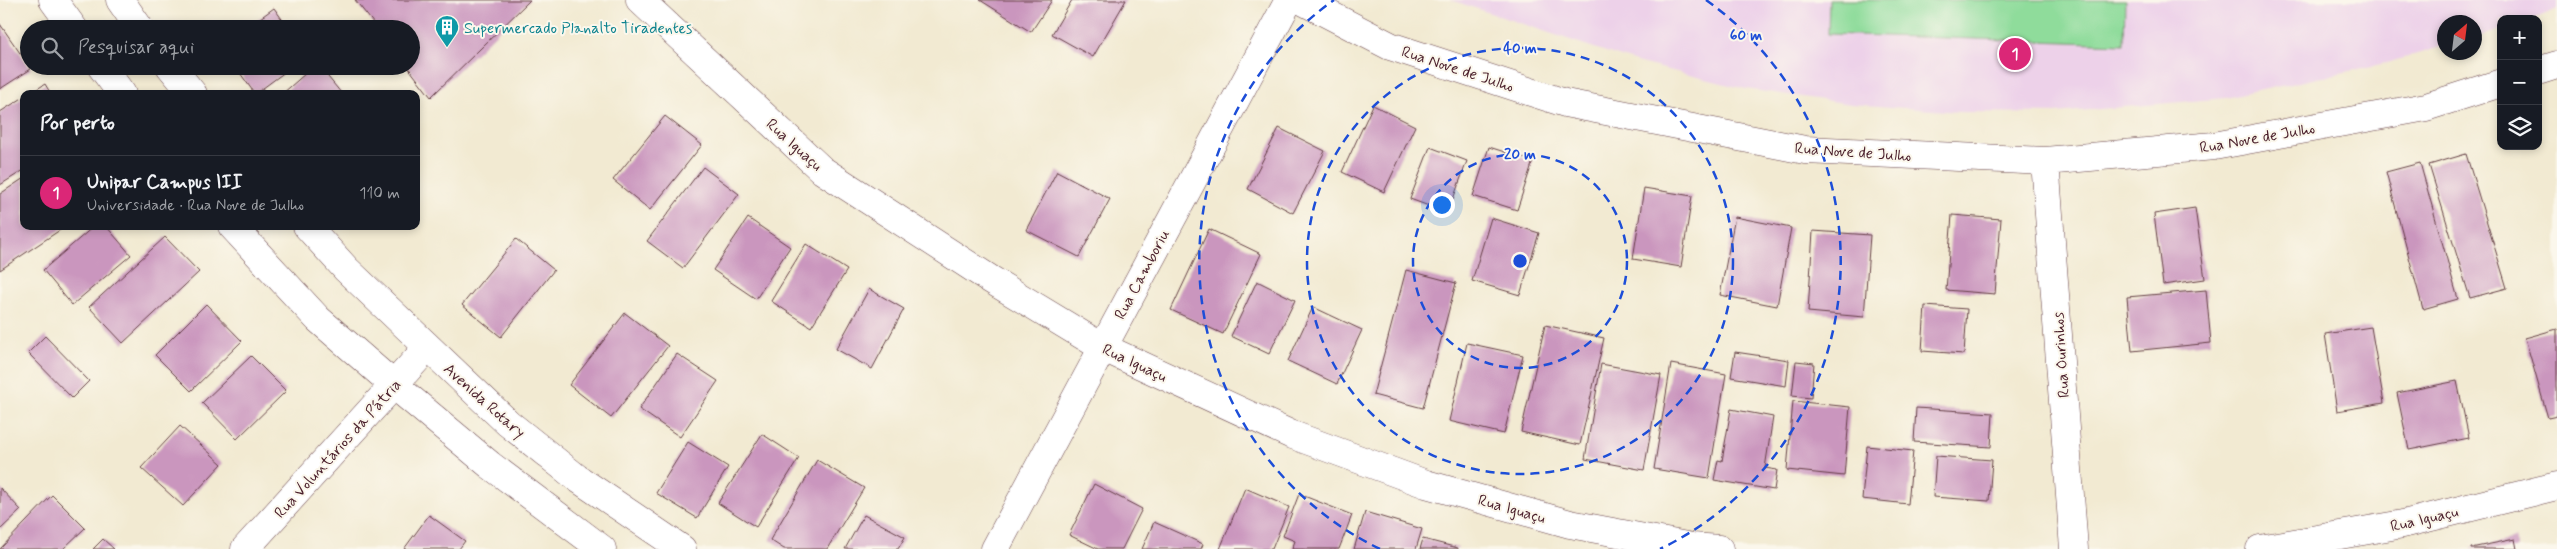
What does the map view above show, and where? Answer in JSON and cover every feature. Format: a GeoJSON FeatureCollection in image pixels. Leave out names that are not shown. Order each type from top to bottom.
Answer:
{"type":"FeatureCollection","features":[{"type":"Feature","properties":{"kind":"street"},"geometry":{"type":"LineString","coordinates":[[53,0],[67,20]]}},
{"type":"Feature","properties":{"kind":"street"},"geometry":{"type":"LineString","coordinates":[[120,0],[134,20]]}},
{"type":"Feature","properties":{"kind":"street","name":"Rua Iguaçu"},"geometry":{"type":"LineString","coordinates":[[640,0],[822,170],[990,279],[1102,347],[1290,434],[1426,484],[1570,524],[1692,547],[1719,549]]}},
{"type":"Feature","properties":{"kind":"street","name":"Rua Camboriu"},"geometry":{"type":"LineString","coordinates":[[995,549],[1289,0]]}},
{"type":"Feature","properties":{"kind":"street","name":"Rua Nove de Julho"},"geometry":{"type":"LineString","coordinates":[[1301,0],[1390,46],[1566,103],[1805,150],[2045,161],[2214,146],[2426,107],[2497,84]]}},
{"type":"Feature","properties":{"kind":"street"},"geometry":{"type":"LineString","coordinates":[[2542,70],[2557,65]]}},
{"type":"Feature","properties":{"kind":"street"},"geometry":{"type":"LineString","coordinates":[[108,75],[119,90]]}},
{"type":"Feature","properties":{"kind":"street"},"geometry":{"type":"LineString","coordinates":[[177,75],[190,90]]}},
{"type":"Feature","properties":{"kind":"street","name":"Rua Ourinhos"},"geometry":{"type":"LineString","coordinates":[[2045,161],[2074,549]]}},
{"type":"Feature","properties":{"kind":"street"},"geometry":{"type":"LineString","coordinates":[[236,230],[318,319],[490,465],[602,549]]}},
{"type":"Feature","properties":{"kind":"street","name":"Avenida Rotary"},"geometry":{"type":"LineString","coordinates":[[312,230],[346,269],[523,436],[577,478],[682,549]]}},
{"type":"Feature","properties":{"kind":"street","name":"Rua Voluntários da Pátria"},"geometry":{"type":"LineString","coordinates":[[245,549],[428,347]]}},
{"type":"Feature","properties":{"kind":"street","name":"Rua Iguaçu"},"geometry":{"type":"LineString","coordinates":[[2260,549],[2403,524],[2557,486]]}},
{"type":"Feature","properties":{"kind":"shaded area"},"geometry":{"type":"Polygon","coordinates":[[[1451,0],[2557,0],[2557,9],[2542,16],[2497,15],[2497,31],[2482,36],[2482,15],[2437,15],[2437,48],[2390,62],[2226,98],[2056,113],[1959,112],[1851,104],[1746,89],[1636,62],[1451,0]]]}},
{"type":"Feature","properties":{"kind":"green space"},"geometry":{"type":"Polygon","coordinates":[[[1829,0],[2125,0],[2124,44],[1828,34],[1829,0]]]}},
{"type":"Feature","properties":{"kind":"building","name":"Supermercado Planalto Tiradentes"},"geometry":{"type":"Polygon","coordinates":[[[355,0],[530,0],[431,97],[414,75],[420,75],[420,20],[371,20],[355,0]]]}},
{"type":"Feature","properties":{"kind":"building"},"geometry":{"type":"Polygon","coordinates":[[[980,0],[1052,0],[1031,32],[980,0]]]}},
{"type":"Feature","properties":{"kind":"building"},"geometry":{"type":"Polygon","coordinates":[[[1072,0],[1126,0],[1093,57],[1052,34],[1072,0]]]}},
{"type":"Feature","properties":{"kind":"building"},"geometry":{"type":"Polygon","coordinates":[[[274,8],[283,20],[257,20],[274,8]]]}},
{"type":"Feature","properties":{"kind":"building"},"geometry":{"type":"Polygon","coordinates":[[[0,24],[20,53],[20,75],[22,75],[0,89],[0,24]]]}},
{"type":"Feature","properties":{"kind":"building"},"geometry":{"type":"Polygon","coordinates":[[[241,75],[281,75],[260,90],[252,90],[241,75]]]}},
{"type":"Feature","properties":{"kind":"building"},"geometry":{"type":"Polygon","coordinates":[[[304,75],[326,75],[339,90],[287,90],[304,75]]]}},
{"type":"Feature","properties":{"kind":"building"},"geometry":{"type":"Polygon","coordinates":[[[45,84],[49,90],[35,90],[45,84]]]}},
{"type":"Feature","properties":{"kind":"building"},"geometry":{"type":"Polygon","coordinates":[[[20,100],[20,172],[0,185],[0,112],[20,100]]]}},
{"type":"Feature","properties":{"kind":"building"},"geometry":{"type":"Polygon","coordinates":[[[1373,105],[1415,126],[1384,192],[1342,172],[1373,105]]]}},
{"type":"Feature","properties":{"kind":"building"},"geometry":{"type":"Polygon","coordinates":[[[665,116],[702,145],[650,210],[613,180],[665,116]]]}},
{"type":"Feature","properties":{"kind":"building"},"geometry":{"type":"Polygon","coordinates":[[[1279,128],[1325,151],[1293,213],[1248,189],[1279,128]]]}},
{"type":"Feature","properties":{"kind":"building"},"geometry":{"type":"Polygon","coordinates":[[[1430,147],[1467,161],[1448,213],[1410,199],[1430,147]]]}},
{"type":"Feature","properties":{"kind":"building"},"geometry":{"type":"Polygon","coordinates":[[[1489,147],[1533,161],[1517,210],[1473,196],[1489,147]]]}},
{"type":"Feature","properties":{"kind":"building"},"geometry":{"type":"Polygon","coordinates":[[[2466,154],[2507,288],[2470,298],[2429,165],[2466,154]]]}},
{"type":"Feature","properties":{"kind":"building"},"geometry":{"type":"Polygon","coordinates":[[[2420,163],[2458,299],[2423,309],[2386,172],[2420,163]]]}},
{"type":"Feature","properties":{"kind":"building"},"geometry":{"type":"Polygon","coordinates":[[[703,167],[739,194],[683,268],[647,241],[703,167]]]}},
{"type":"Feature","properties":{"kind":"building"},"geometry":{"type":"Polygon","coordinates":[[[1057,171],[1110,199],[1079,257],[1026,230],[1057,171]]]}},
{"type":"Feature","properties":{"kind":"building"},"geometry":{"type":"Polygon","coordinates":[[[20,181],[20,230],[60,230],[0,270],[0,194],[20,181]]]}},
{"type":"Feature","properties":{"kind":"building"},"geometry":{"type":"Polygon","coordinates":[[[1644,188],[1692,196],[1681,267],[1633,259],[1644,188]]]}},
{"type":"Feature","properties":{"kind":"building"},"geometry":{"type":"Polygon","coordinates":[[[2195,208],[2205,279],[2163,285],[2154,214],[2195,208]]]}},
{"type":"Feature","properties":{"kind":"building"},"geometry":{"type":"Polygon","coordinates":[[[1952,215],[2001,219],[1995,294],[1946,290],[1952,215]]]}},
{"type":"Feature","properties":{"kind":"building"},"geometry":{"type":"Polygon","coordinates":[[[1735,217],[1791,228],[1777,306],[1720,295],[1735,217]]]}},
{"type":"Feature","properties":{"kind":"building"},"geometry":{"type":"Polygon","coordinates":[[[748,218],[790,247],[756,299],[713,270],[748,218]]]}},
{"type":"Feature","properties":{"kind":"building"},"geometry":{"type":"Polygon","coordinates":[[[1491,218],[1539,233],[1520,295],[1472,281],[1491,218]]]}},
{"type":"Feature","properties":{"kind":"building"},"geometry":{"type":"Polygon","coordinates":[[[1209,229],[1261,254],[1223,334],[1171,310],[1209,229]]]}},
{"type":"Feature","properties":{"kind":"building"},"geometry":{"type":"Polygon","coordinates":[[[89,230],[109,230],[131,255],[72,305],[43,270],[89,230]]]}},
{"type":"Feature","properties":{"kind":"building"},"geometry":{"type":"Polygon","coordinates":[[[1813,231],[1870,235],[1864,317],[1808,312],[1813,231]]]}},
{"type":"Feature","properties":{"kind":"building"},"geometry":{"type":"Polygon","coordinates":[[[165,237],[199,272],[123,343],[89,307],[165,237]]]}},
{"type":"Feature","properties":{"kind":"building"},"geometry":{"type":"Polygon","coordinates":[[[516,239],[554,270],[501,337],[462,305],[516,239]]]}},
{"type":"Feature","properties":{"kind":"building"},"geometry":{"type":"Polygon","coordinates":[[[806,244],[847,270],[811,327],[771,301],[806,244]]]}},
{"type":"Feature","properties":{"kind":"building"},"geometry":{"type":"Polygon","coordinates":[[[1406,270],[1456,283],[1423,408],[1373,395],[1406,270]]]}},
{"type":"Feature","properties":{"kind":"building"},"geometry":{"type":"Polygon","coordinates":[[[1257,281],[1295,300],[1269,354],[1231,336],[1257,281]]]}},
{"type":"Feature","properties":{"kind":"building"},"geometry":{"type":"Polygon","coordinates":[[[869,289],[904,309],[872,369],[836,349],[869,289]]]}},
{"type":"Feature","properties":{"kind":"building"},"geometry":{"type":"Polygon","coordinates":[[[2206,290],[2211,343],[2132,351],[2127,297],[2206,290]]]}},
{"type":"Feature","properties":{"kind":"building"},"geometry":{"type":"Polygon","coordinates":[[[206,304],[242,341],[191,391],[155,355],[206,304]]]}},
{"type":"Feature","properties":{"kind":"building"},"geometry":{"type":"Polygon","coordinates":[[[1925,306],[1967,309],[1964,354],[1922,351],[1925,306]]]}},
{"type":"Feature","properties":{"kind":"building"},"geometry":{"type":"Polygon","coordinates":[[[1313,307],[1362,330],[1337,384],[1288,361],[1313,307]]]}},
{"type":"Feature","properties":{"kind":"building"},"geometry":{"type":"Polygon","coordinates":[[[625,313],[668,346],[611,418],[569,385],[625,313]]]}},
{"type":"Feature","properties":{"kind":"building"},"geometry":{"type":"Polygon","coordinates":[[[1545,325],[1604,338],[1580,445],[1521,432],[1545,325]]]}},
{"type":"Feature","properties":{"kind":"building"},"geometry":{"type":"Polygon","coordinates":[[[2371,327],[2384,403],[2337,411],[2325,334],[2371,327]]]}},
{"type":"Feature","properties":{"kind":"building"},"geometry":{"type":"Polygon","coordinates":[[[2557,329],[2557,416],[2548,418],[2525,338],[2557,329]]]}},
{"type":"Feature","properties":{"kind":"building"},"geometry":{"type":"Polygon","coordinates":[[[45,336],[89,381],[72,398],[28,353],[45,336]]]}},
{"type":"Feature","properties":{"kind":"building"},"geometry":{"type":"Polygon","coordinates":[[[1467,343],[1523,355],[1504,434],[1449,421],[1467,343]]]}},
{"type":"Feature","properties":{"kind":"building"},"geometry":{"type":"Polygon","coordinates":[[[1735,352],[1789,360],[1786,386],[1731,377],[1735,352]]]}},
{"type":"Feature","properties":{"kind":"building"},"geometry":{"type":"Polygon","coordinates":[[[677,354],[718,381],[680,437],[639,409],[677,354]]]}},
{"type":"Feature","properties":{"kind":"building"},"geometry":{"type":"Polygon","coordinates":[[[251,356],[286,391],[237,439],[202,403],[251,356]]]}},
{"type":"Feature","properties":{"kind":"building"},"geometry":{"type":"Polygon","coordinates":[[[1796,361],[1814,363],[1811,398],[1792,396],[1796,361]]]}},
{"type":"Feature","properties":{"kind":"building"},"geometry":{"type":"Polygon","coordinates":[[[1601,364],[1661,375],[1644,470],[1585,459],[1601,364]]]}},
{"type":"Feature","properties":{"kind":"building"},"geometry":{"type":"Polygon","coordinates":[[[1671,364],[1726,374],[1709,478],[1654,469],[1671,364]]]}},
{"type":"Feature","properties":{"kind":"building"},"geometry":{"type":"Polygon","coordinates":[[[2457,381],[2469,438],[2409,450],[2397,393],[2457,381]]]}},
{"type":"Feature","properties":{"kind":"building"},"geometry":{"type":"Polygon","coordinates":[[[1793,401],[1850,407],[1844,476],[1787,470],[1793,401]]]}},
{"type":"Feature","properties":{"kind":"building"},"geometry":{"type":"Polygon","coordinates":[[[1916,408],[1993,413],[1991,447],[1914,442],[1916,408]]]}},
{"type":"Feature","properties":{"kind":"building"},"geometry":{"type":"Polygon","coordinates":[[[1731,409],[1773,417],[1765,468],[1777,470],[1774,490],[1714,480],[1718,460],[1722,461],[1731,409]]]}},
{"type":"Feature","properties":{"kind":"building"},"geometry":{"type":"Polygon","coordinates":[[[180,426],[222,464],[183,506],[141,468],[180,426]]]}},
{"type":"Feature","properties":{"kind":"building"},"geometry":{"type":"Polygon","coordinates":[[[762,434],[799,458],[756,527],[718,503],[762,434]]]}},
{"type":"Feature","properties":{"kind":"building"},"geometry":{"type":"Polygon","coordinates":[[[688,442],[728,467],[697,518],[656,493],[688,442]]]}},
{"type":"Feature","properties":{"kind":"building"},"geometry":{"type":"Polygon","coordinates":[[[1867,446],[1913,451],[1908,504],[1862,499],[1867,446]]]}},
{"type":"Feature","properties":{"kind":"building"},"geometry":{"type":"Polygon","coordinates":[[[1936,456],[1992,460],[1989,501],[1933,497],[1936,456]]]}},
{"type":"Feature","properties":{"kind":"building"},"geometry":{"type":"Polygon","coordinates":[[[817,460],[864,488],[827,549],[784,549],[770,540],[817,460]]]}},
{"type":"Feature","properties":{"kind":"building"},"geometry":{"type":"Polygon","coordinates":[[[1094,484],[1142,509],[1122,549],[1098,549],[1069,535],[1094,484]]]}},
{"type":"Feature","properties":{"kind":"building"},"geometry":{"type":"Polygon","coordinates":[[[0,488],[21,510],[0,530],[0,488]]]}},
{"type":"Feature","properties":{"kind":"building"},"geometry":{"type":"Polygon","coordinates":[[[1245,488],[1289,507],[1272,549],[1220,549],[1245,488]]]}},
{"type":"Feature","properties":{"kind":"building"},"geometry":{"type":"Polygon","coordinates":[[[1299,494],[1352,515],[1339,549],[1292,549],[1295,541],[1283,536],[1299,494]]]}},
{"type":"Feature","properties":{"kind":"building"},"geometry":{"type":"Polygon","coordinates":[[[52,495],[85,528],[63,549],[0,549],[52,495]]]}},
{"type":"Feature","properties":{"kind":"building"},"geometry":{"type":"Polygon","coordinates":[[[1365,512],[1422,529],[1416,549],[1354,549],[1365,512]]]}},
{"type":"Feature","properties":{"kind":"building"},"geometry":{"type":"Polygon","coordinates":[[[429,515],[465,541],[459,549],[404,549],[429,515]]]}},
{"type":"Feature","properties":{"kind":"building"},"geometry":{"type":"Polygon","coordinates":[[[864,515],[905,537],[898,549],[845,549],[864,515]]]}},
{"type":"Feature","properties":{"kind":"building"},"geometry":{"type":"Polygon","coordinates":[[[1154,522],[1203,544],[1201,549],[1142,549],[1154,522]]]}},
{"type":"Feature","properties":{"kind":"building"},"geometry":{"type":"Polygon","coordinates":[[[103,539],[114,549],[93,549],[103,539]]]}},
{"type":"Feature","properties":{"kind":"building"},"geometry":{"type":"Polygon","coordinates":[[[1423,539],[1458,548],[1458,549],[1420,549],[1423,539]]]}},
{"type":"Feature","properties":{"kind":"building"},"geometry":{"type":"Polygon","coordinates":[[[2515,539],[2517,549],[2471,549],[2471,548],[2515,539]]]}},
{"type":"Feature","properties":{"kind":"place","name":"Supermercado Planalto Tiradentes"},"geometry":{"type":"Point","coordinates":[447,48]}},
{"type":"Feature","properties":{"kind":"place","name":"Unipar Campus III"},"geometry":{"type":"Point","coordinates":[2015,54]}}]}
